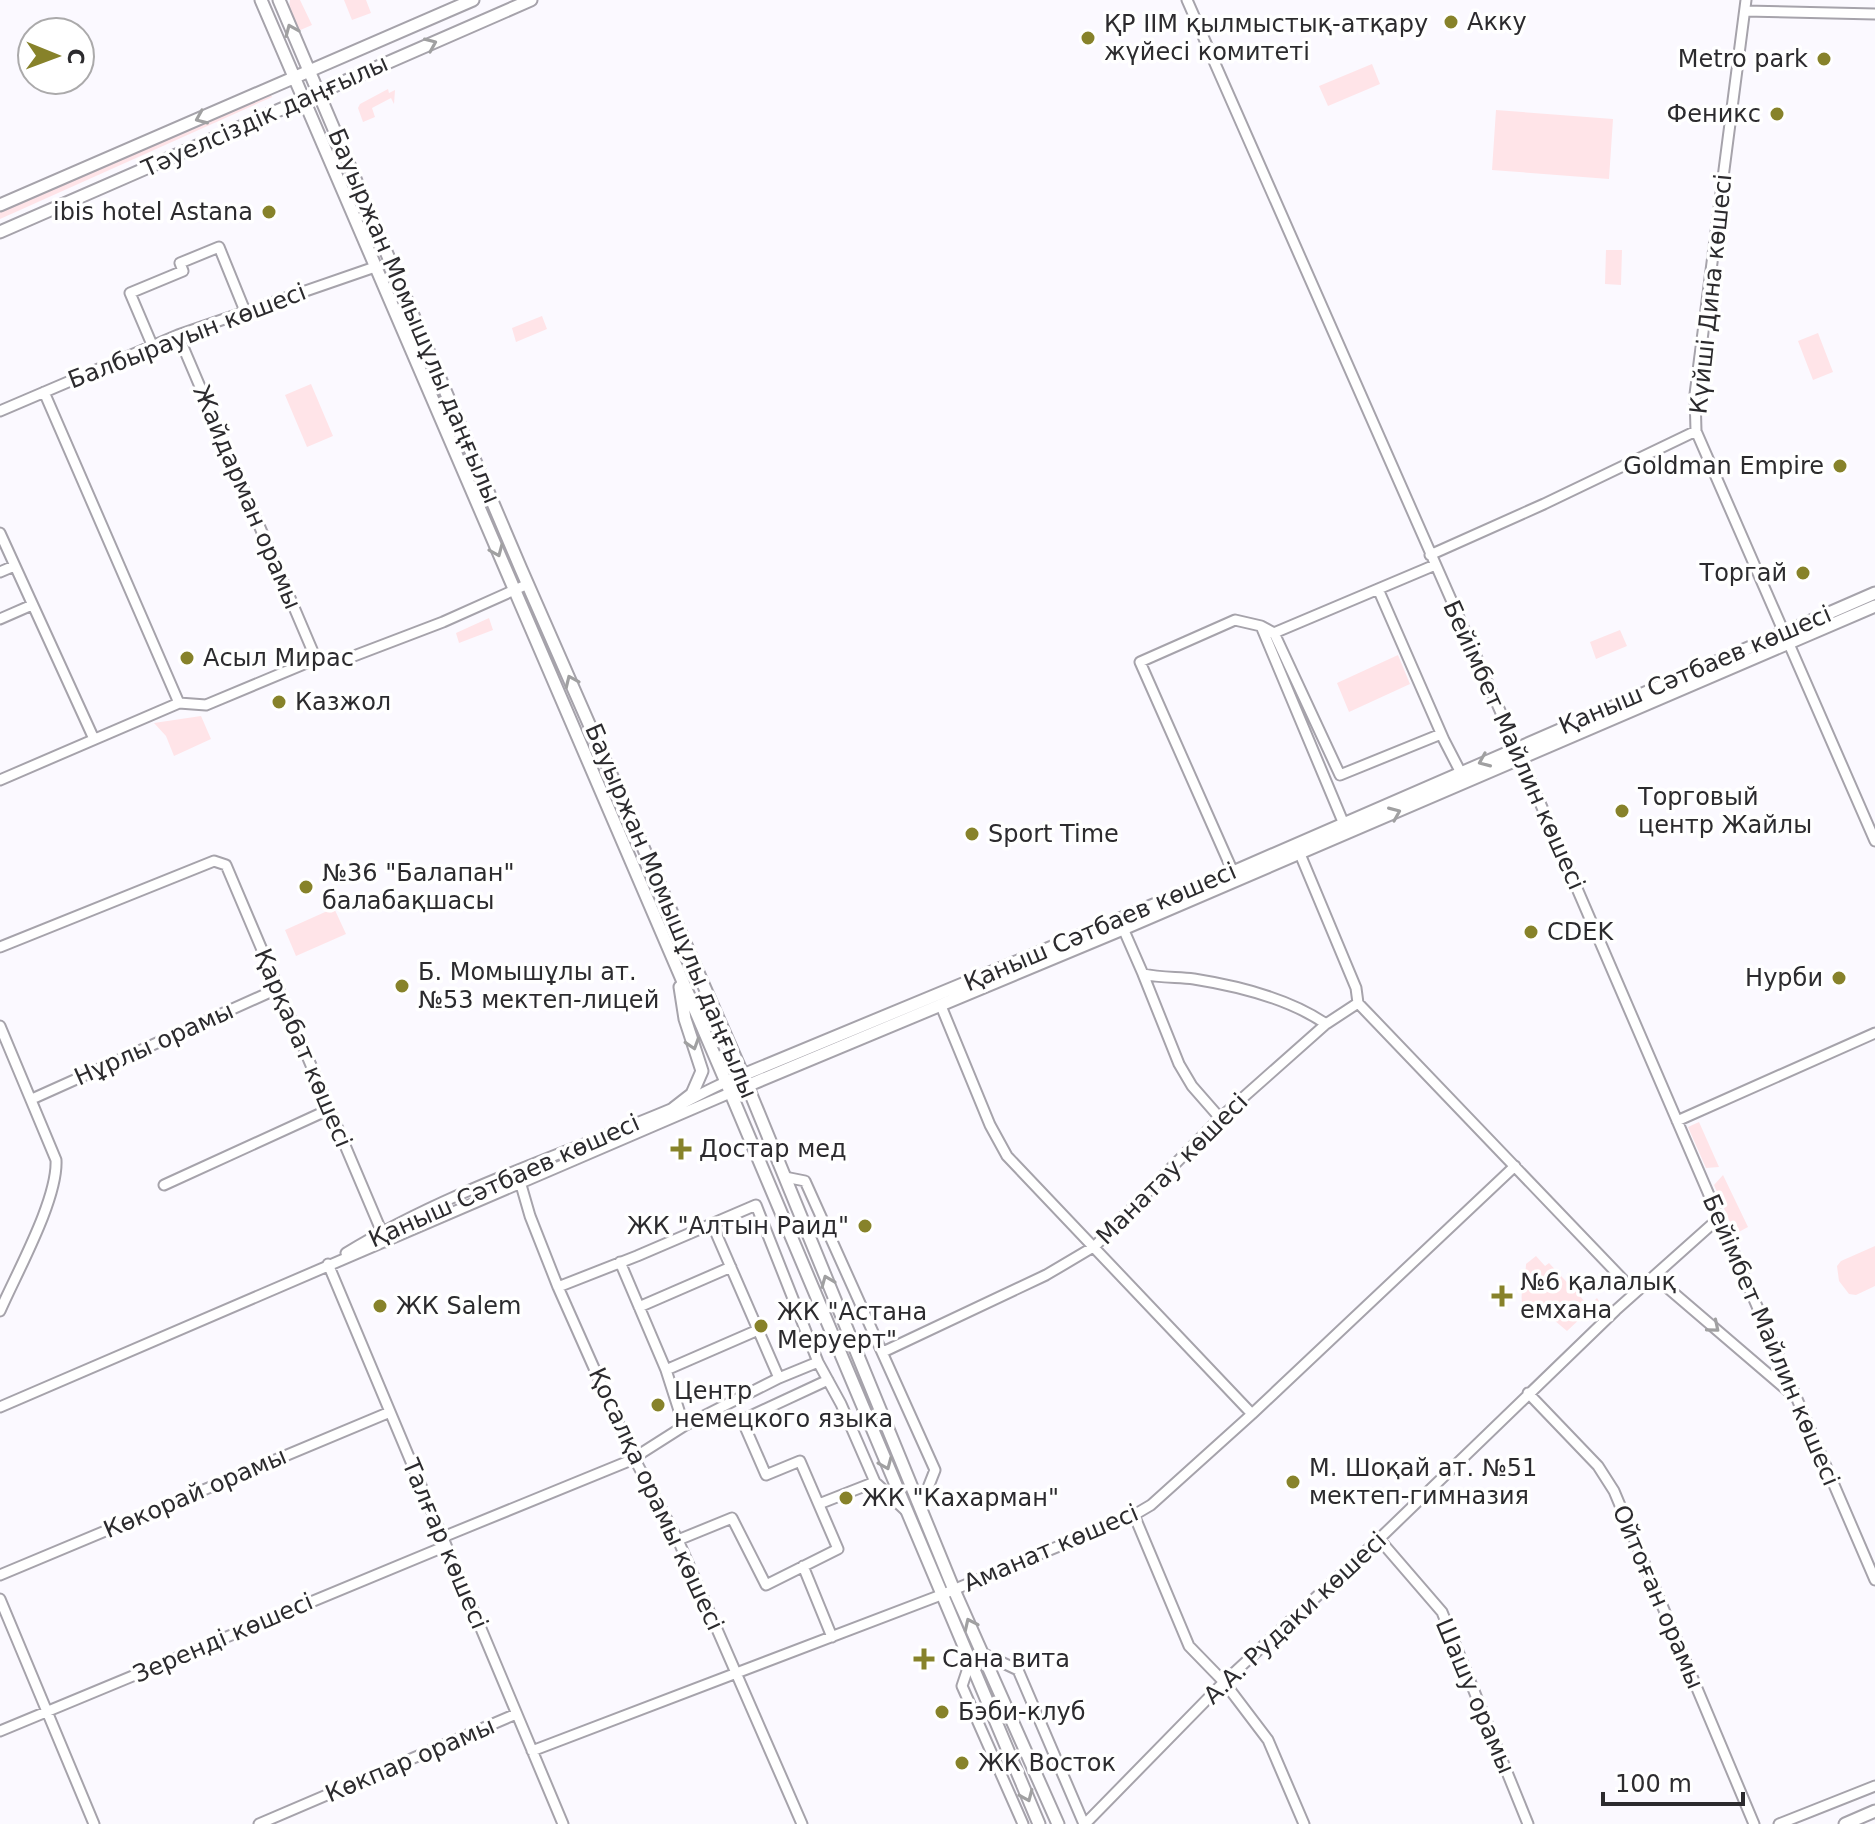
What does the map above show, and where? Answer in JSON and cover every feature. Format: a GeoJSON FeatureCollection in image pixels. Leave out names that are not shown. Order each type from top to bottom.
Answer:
{"type":"FeatureCollection","features":[{"type":"Feature","properties":{"kind":"main road","name":"Бауыржан Момышұлы даңғылы"},"geometry":{"type":"LineString","coordinates":[[261,0],[728,1087],[1039,1824]]}},
{"type":"Feature","properties":{"kind":"main road","name":"Бауыржан Момышұлы даңғылы"},"geometry":{"type":"LineString","coordinates":[[279,0],[528,584],[745,1080],[954,1590],[1058,1824]]}},
{"type":"Feature","properties":{"kind":"main road","name":"Тәуелсіздік даңғылы"},"geometry":{"type":"LineString","coordinates":[[0,205],[473,0]]}},
{"type":"Feature","properties":{"kind":"main road","name":"Тәуелсіздік даңғылы"},"geometry":{"type":"LineString","coordinates":[[0,232],[531,0]]}},
{"type":"Feature","properties":{"kind":"main road","name":"Қаныш Сәтбаев көшесі"},"geometry":{"type":"LineString","coordinates":[[745,1080],[941,1006],[1233,872],[1345,828],[1786,637],[1875,593]]}},
{"type":"Feature","properties":{"kind":"main road","name":"Қаныш Сәтбаев көшесі"},"geometry":{"type":"LineString","coordinates":[[1786,637],[1875,606]]}},
{"type":"Feature","properties":{"kind":"main road","name":"Қаныш Сәтбаев көшесі"},"geometry":{"type":"LineString","coordinates":[[728,1087],[1024,960],[1300,854],[1460,771],[1518,753]]}},
{"type":"Feature","properties":{"kind":"main road"},"geometry":{"type":"LineString","coordinates":[[674,1108],[692,1094],[702,1071],[685,1019],[677,970]]}},
{"type":"Feature","properties":{"kind":"main road"},"geometry":{"type":"LineString","coordinates":[[1845,1824],[1875,1811]]}},
{"type":"Feature","properties":{"kind":"street","name":"Бейімбет Майлин көшесі"},"geometry":{"type":"LineString","coordinates":[[1187,0],[1270,183],[1875,1580]]}},
{"type":"Feature","properties":{"kind":"street"},"geometry":{"type":"LineString","coordinates":[[1746,5],[1875,14]]}},
{"type":"Feature","properties":{"kind":"street","name":"Күйші Дина көшесі"},"geometry":{"type":"LineString","coordinates":[[1746,5],[1695,394],[1696,431],[1875,841]]}},
{"type":"Feature","properties":{"kind":"street"},"geometry":{"type":"LineString","coordinates":[[153,347],[130,293],[183,271],[180,263],[219,247],[245,311]]}},
{"type":"Feature","properties":{"kind":"street","name":"Балбырауын көшесі"},"geometry":{"type":"LineString","coordinates":[[0,411],[178,335],[375,267]]}},
{"type":"Feature","properties":{"kind":"street","name":"Жайдарман орамы"},"geometry":{"type":"LineString","coordinates":[[178,335],[316,659]]}},
{"type":"Feature","properties":{"kind":"street"},"geometry":{"type":"LineString","coordinates":[[44,392],[179,703]]}},
{"type":"Feature","properties":{"kind":"street"},"geometry":{"type":"LineString","coordinates":[[1430,555],[1696,431]]}},
{"type":"Feature","properties":{"kind":"street"},"geometry":{"type":"LineString","coordinates":[[0,533],[94,739]]}},
{"type":"Feature","properties":{"kind":"street"},"geometry":{"type":"LineString","coordinates":[[1274,633],[1435,565]]}},
{"type":"Feature","properties":{"kind":"street"},"geometry":{"type":"LineString","coordinates":[[0,572],[14,566]]}},
{"type":"Feature","properties":{"kind":"street"},"geometry":{"type":"LineString","coordinates":[[0,780],[179,703],[206,705],[316,659],[346,659],[528,584]]}},
{"type":"Feature","properties":{"kind":"street"},"geometry":{"type":"LineString","coordinates":[[1378,589],[1460,771]]}},
{"type":"Feature","properties":{"kind":"street"},"geometry":{"type":"LineString","coordinates":[[0,619],[32,605]]}},
{"type":"Feature","properties":{"kind":"street"},"geometry":{"type":"LineString","coordinates":[[1233,872],[1140,662],[1235,620],[1261,626],[1274,633],[1340,775],[1441,734]]}},
{"type":"Feature","properties":{"kind":"street"},"geometry":{"type":"LineString","coordinates":[[1261,626],[1345,828]]}},
{"type":"Feature","properties":{"kind":"street"},"geometry":{"type":"LineString","coordinates":[[1300,854],[1356,988],[1358,1003],[1635,1292]]}},
{"type":"Feature","properties":{"kind":"street","name":"Қарқабат көшесі"},"geometry":{"type":"LineString","coordinates":[[0,947],[214,861],[226,865],[386,1242]]}},
{"type":"Feature","properties":{"kind":"street"},"geometry":{"type":"LineString","coordinates":[[1121,924],[1179,1064],[1192,1086],[1220,1118]]}},
{"type":"Feature","properties":{"kind":"street"},"geometry":{"type":"LineString","coordinates":[[1143,974],[1196,980],[1288,1002],[1326,1024]]}},
{"type":"Feature","properties":{"kind":"street","name":"Нұрлы орамы"},"geometry":{"type":"LineString","coordinates":[[32,1099],[277,989]]}},
{"type":"Feature","properties":{"kind":"street","name":"Манатау көшесі"},"geometry":{"type":"LineString","coordinates":[[883,1352],[1046,1275],[1095,1246],[1220,1118],[1326,1024],[1358,1003]]}},
{"type":"Feature","properties":{"kind":"street"},"geometry":{"type":"LineString","coordinates":[[941,1006],[990,1125],[1007,1156],[1252,1414]]}},
{"type":"Feature","properties":{"kind":"street"},"geometry":{"type":"LineString","coordinates":[[0,1026],[56,1160],[56,1183],[0,1311]]}},
{"type":"Feature","properties":{"kind":"street"},"geometry":{"type":"LineString","coordinates":[[1677,1121],[1875,1033]]}},
{"type":"Feature","properties":{"kind":"street","name":"Қаныш Сәтбаев көшесі"},"geometry":{"type":"LineString","coordinates":[[328,1264],[381,1231],[517,1171],[728,1087]]}},
{"type":"Feature","properties":{"kind":"street","name":"Қаныш Сәтбаев көшесі"},"geometry":{"type":"LineString","coordinates":[[0,1407],[328,1264],[386,1242],[728,1087]]}},
{"type":"Feature","properties":{"kind":"street"},"geometry":{"type":"LineString","coordinates":[[164,1185],[328,1110]]}},
{"type":"Feature","properties":{"kind":"street","name":"Аманат көшесі"},"geometry":{"type":"LineString","coordinates":[[532,1751],[954,1590],[1134,1515],[1167,1492],[1515,1166]]}},
{"type":"Feature","properties":{"kind":"street","name":"Қосалқа орамы көшесі"},"geometry":{"type":"LineString","coordinates":[[517,1171],[530,1216],[558,1287],[634,1458],[678,1540],[802,1824]]}},
{"type":"Feature","properties":{"kind":"street"},"geometry":{"type":"LineString","coordinates":[[785,1177],[805,1181],[935,1470],[920,1508]]}},
{"type":"Feature","properties":{"kind":"street"},"geometry":{"type":"LineString","coordinates":[[558,1287],[756,1205],[818,1362],[875,1482],[905,1510]]}},
{"type":"Feature","properties":{"kind":"street","name":"А.А. Рудаки көшесі"},"geometry":{"type":"LineString","coordinates":[[1084,1824],[1224,1682],[1379,1539],[1635,1292],[1719,1218]]}},
{"type":"Feature","properties":{"kind":"street"},"geometry":{"type":"LineString","coordinates":[[712,1224],[779,1378]]}},
{"type":"Feature","properties":{"kind":"street"},"geometry":{"type":"LineString","coordinates":[[620,1262],[666,1370],[684,1426]]}},
{"type":"Feature","properties":{"kind":"street","name":"Талғар көшесі"},"geometry":{"type":"LineString","coordinates":[[328,1264],[563,1824]]}},
{"type":"Feature","properties":{"kind":"street"},"geometry":{"type":"LineString","coordinates":[[783,1273],[802,1265]]}},
{"type":"Feature","properties":{"kind":"street"},"geometry":{"type":"LineString","coordinates":[[639,1307],[731,1267]]}},
{"type":"Feature","properties":{"kind":"street"},"geometry":{"type":"LineString","coordinates":[[1655,1277],[1797,1399]]}},
{"type":"Feature","properties":{"kind":"street"},"geometry":{"type":"LineString","coordinates":[[666,1370],[758,1330]]}},
{"type":"Feature","properties":{"kind":"street","name":"Зеренді көшесі"},"geometry":{"type":"LineString","coordinates":[[0,1731],[634,1458],[684,1426],[818,1362]]}},
{"type":"Feature","properties":{"kind":"street"},"geometry":{"type":"LineString","coordinates":[[678,1540],[732,1518],[766,1585],[838,1549],[800,1461],[766,1475],[742,1420],[828,1380]]}},
{"type":"Feature","properties":{"kind":"street","name":"Ойтоған орамы"},"geometry":{"type":"LineString","coordinates":[[1528,1393],[1598,1466],[1614,1491],[1754,1824]]}},
{"type":"Feature","properties":{"kind":"street","name":"Көкорай орамы"},"geometry":{"type":"LineString","coordinates":[[0,1575],[390,1412]]}},
{"type":"Feature","properties":{"kind":"street"},"geometry":{"type":"LineString","coordinates":[[819,1504],[875,1482]]}},
{"type":"Feature","properties":{"kind":"street"},"geometry":{"type":"LineString","coordinates":[[1134,1515],[1189,1646],[1224,1682],[1268,1740],[1304,1824]]}},
{"type":"Feature","properties":{"kind":"street","name":"Шашу орамы"},"geometry":{"type":"LineString","coordinates":[[1379,1539],[1442,1612],[1528,1824]]}},
{"type":"Feature","properties":{"kind":"street"},"geometry":{"type":"LineString","coordinates":[[803,1566],[832,1637]]}},
{"type":"Feature","properties":{"kind":"street"},"geometry":{"type":"LineString","coordinates":[[0,1599],[94,1824]]}},
{"type":"Feature","properties":{"kind":"street"},"geometry":{"type":"LineString","coordinates":[[984,1654],[1018,1670],[1084,1824]]}},
{"type":"Feature","properties":{"kind":"street"},"geometry":{"type":"LineString","coordinates":[[970,1662],[962,1686],[1023,1824]]}},
{"type":"Feature","properties":{"kind":"street","name":"Көкпар орамы"},"geometry":{"type":"LineString","coordinates":[[259,1824],[516,1714]]}},
{"type":"Feature","properties":{"kind":"street"},"geometry":{"type":"LineString","coordinates":[[1779,1824],[1875,1786]]}},
{"type":"Feature","properties":{"kind":"shaded area"},"geometry":{"type":"Polygon","coordinates":[[[290,0],[300,0],[312,25],[298,31],[289,8],[290,0]]]}},
{"type":"Feature","properties":{"kind":"shaded area"},"geometry":{"type":"Polygon","coordinates":[[[344,0],[366,0],[371,13],[352,20],[344,0]]]}},
{"type":"Feature","properties":{"kind":"shaded area"},"geometry":{"type":"Polygon","coordinates":[[[1372,64],[1380,84],[1328,106],[1319,86],[1372,64]]]}},
{"type":"Feature","properties":{"kind":"shaded area"},"geometry":{"type":"Polygon","coordinates":[[[388,89],[389,93],[395,90],[394,104],[391,98],[372,108],[375,117],[363,122],[358,108],[360,104],[388,89]]]}},
{"type":"Feature","properties":{"kind":"shaded area"},"geometry":{"type":"Polygon","coordinates":[[[269,91],[272,97],[0,219],[0,211],[269,91]]]}},
{"type":"Feature","properties":{"kind":"shaded area"},"geometry":{"type":"Polygon","coordinates":[[[1496,110],[1613,119],[1609,179],[1492,170],[1496,110]]]}},
{"type":"Feature","properties":{"kind":"shaded area"},"geometry":{"type":"Polygon","coordinates":[[[1606,250],[1622,250],[1621,285],[1605,284],[1606,250]]]}},
{"type":"Feature","properties":{"kind":"shaded area"},"geometry":{"type":"Polygon","coordinates":[[[542,316],[547,329],[516,342],[512,328],[542,316]]]}},
{"type":"Feature","properties":{"kind":"shaded area"},"geometry":{"type":"Polygon","coordinates":[[[1818,333],[1833,372],[1813,380],[1798,341],[1818,333]]]}},
{"type":"Feature","properties":{"kind":"shaded area"},"geometry":{"type":"Polygon","coordinates":[[[311,384],[333,436],[307,447],[285,395],[311,384]]]}},
{"type":"Feature","properties":{"kind":"shaded area"},"geometry":{"type":"Polygon","coordinates":[[[489,618],[493,630],[459,643],[456,633],[489,618]]]}},
{"type":"Feature","properties":{"kind":"shaded area"},"geometry":{"type":"Polygon","coordinates":[[[1620,630],[1627,646],[1596,659],[1590,642],[1620,630]]]}},
{"type":"Feature","properties":{"kind":"shaded area"},"geometry":{"type":"Polygon","coordinates":[[[1398,655],[1410,684],[1349,712],[1337,683],[1398,655]]]}},
{"type":"Feature","properties":{"kind":"shaded area"},"geometry":{"type":"Polygon","coordinates":[[[201,716],[211,739],[174,756],[166,736],[154,723],[201,716]]]}},
{"type":"Feature","properties":{"kind":"shaded area"},"geometry":{"type":"Polygon","coordinates":[[[334,908],[346,934],[296,956],[285,930],[334,908]]]}},
{"type":"Feature","properties":{"kind":"shaded area"},"geometry":{"type":"Polygon","coordinates":[[[1699,1122],[1719,1167],[1706,1168],[1688,1127],[1699,1122]]]}},
{"type":"Feature","properties":{"kind":"shaded area"},"geometry":{"type":"Polygon","coordinates":[[[1723,1175],[1748,1227],[1735,1234],[1714,1185],[1723,1175]]]}},
{"type":"Feature","properties":{"kind":"shaded area"},"geometry":{"type":"Polygon","coordinates":[[[1875,1246],[1875,1286],[1856,1295],[1849,1294],[1839,1281],[1837,1266],[1841,1261],[1875,1246]]]}},
{"type":"Feature","properties":{"kind":"shaded area"},"geometry":{"type":"Polygon","coordinates":[[[1536,1256],[1545,1266],[1549,1263],[1589,1306],[1597,1298],[1599,1301],[1567,1331],[1548,1315],[1535,1315],[1523,1306],[1526,1264],[1536,1256]]]}},
{"type":"Feature","properties":{"kind":"place","name":"Акку"},"geometry":{"type":"Point","coordinates":[1451,22]}},
{"type":"Feature","properties":{"kind":"place","name":"ҚР ІІМ қылмыстық-атқару жүйесі комитеті"},"geometry":{"type":"Point","coordinates":[1088,38]}},
{"type":"Feature","properties":{"kind":"place","name":"Metro park"},"geometry":{"type":"Point","coordinates":[1824,59]}},
{"type":"Feature","properties":{"kind":"place","name":"Феникс"},"geometry":{"type":"Point","coordinates":[1777,114]}},
{"type":"Feature","properties":{"kind":"place","name":"ibis hotel Astana"},"geometry":{"type":"Point","coordinates":[269,212]}},
{"type":"Feature","properties":{"kind":"place","name":"Goldman Empire"},"geometry":{"type":"Point","coordinates":[1840,466]}},
{"type":"Feature","properties":{"kind":"place","name":"Торгай"},"geometry":{"type":"Point","coordinates":[1803,573]}},
{"type":"Feature","properties":{"kind":"place","name":"Асыл Мирас"},"geometry":{"type":"Point","coordinates":[187,658]}},
{"type":"Feature","properties":{"kind":"place","name":"Казжол"},"geometry":{"type":"Point","coordinates":[279,702]}},
{"type":"Feature","properties":{"kind":"place","name":"Торговый центр Жайлы"},"geometry":{"type":"Point","coordinates":[1622,811]}},
{"type":"Feature","properties":{"kind":"place","name":"Sport Time"},"geometry":{"type":"Point","coordinates":[972,834]}},
{"type":"Feature","properties":{"kind":"place","name":"№36 \"Балапан\" балабақшасы"},"geometry":{"type":"Point","coordinates":[306,887]}},
{"type":"Feature","properties":{"kind":"place","name":"CDEK"},"geometry":{"type":"Point","coordinates":[1531,932]}},
{"type":"Feature","properties":{"kind":"place","name":"Нурби"},"geometry":{"type":"Point","coordinates":[1839,978]}},
{"type":"Feature","properties":{"kind":"place","name":"Б. Момышұлы ат. №53 мектеп-лицей"},"geometry":{"type":"Point","coordinates":[402,986]}},
{"type":"Feature","properties":{"kind":"place","name":"Достар мед"},"geometry":{"type":"Point","coordinates":[681,1149]}},
{"type":"Feature","properties":{"kind":"place","name":"ЖК \"Алтын Раид\""},"geometry":{"type":"Point","coordinates":[865,1226]}},
{"type":"Feature","properties":{"kind":"place","name":"№6 қалалық емхана"},"geometry":{"type":"Point","coordinates":[1502,1296]}},
{"type":"Feature","properties":{"kind":"place","name":"ЖК Salem"},"geometry":{"type":"Point","coordinates":[380,1306]}},
{"type":"Feature","properties":{"kind":"place","name":"ЖК \"Астана Меруерт\""},"geometry":{"type":"Point","coordinates":[761,1326]}},
{"type":"Feature","properties":{"kind":"place","name":"Центр немецкого языка"},"geometry":{"type":"Point","coordinates":[658,1405]}},
{"type":"Feature","properties":{"kind":"place","name":"М. Шоқай ат. №51 мектеп-гимназия"},"geometry":{"type":"Point","coordinates":[1293,1482]}},
{"type":"Feature","properties":{"kind":"place","name":"ЖК \"Кахарман\""},"geometry":{"type":"Point","coordinates":[846,1498]}},
{"type":"Feature","properties":{"kind":"place","name":"Сана вита"},"geometry":{"type":"Point","coordinates":[924,1659]}},
{"type":"Feature","properties":{"kind":"place","name":"Бэби-клуб"},"geometry":{"type":"Point","coordinates":[942,1712]}},
{"type":"Feature","properties":{"kind":"place","name":"ЖК Восток"},"geometry":{"type":"Point","coordinates":[962,1763]}}]}
